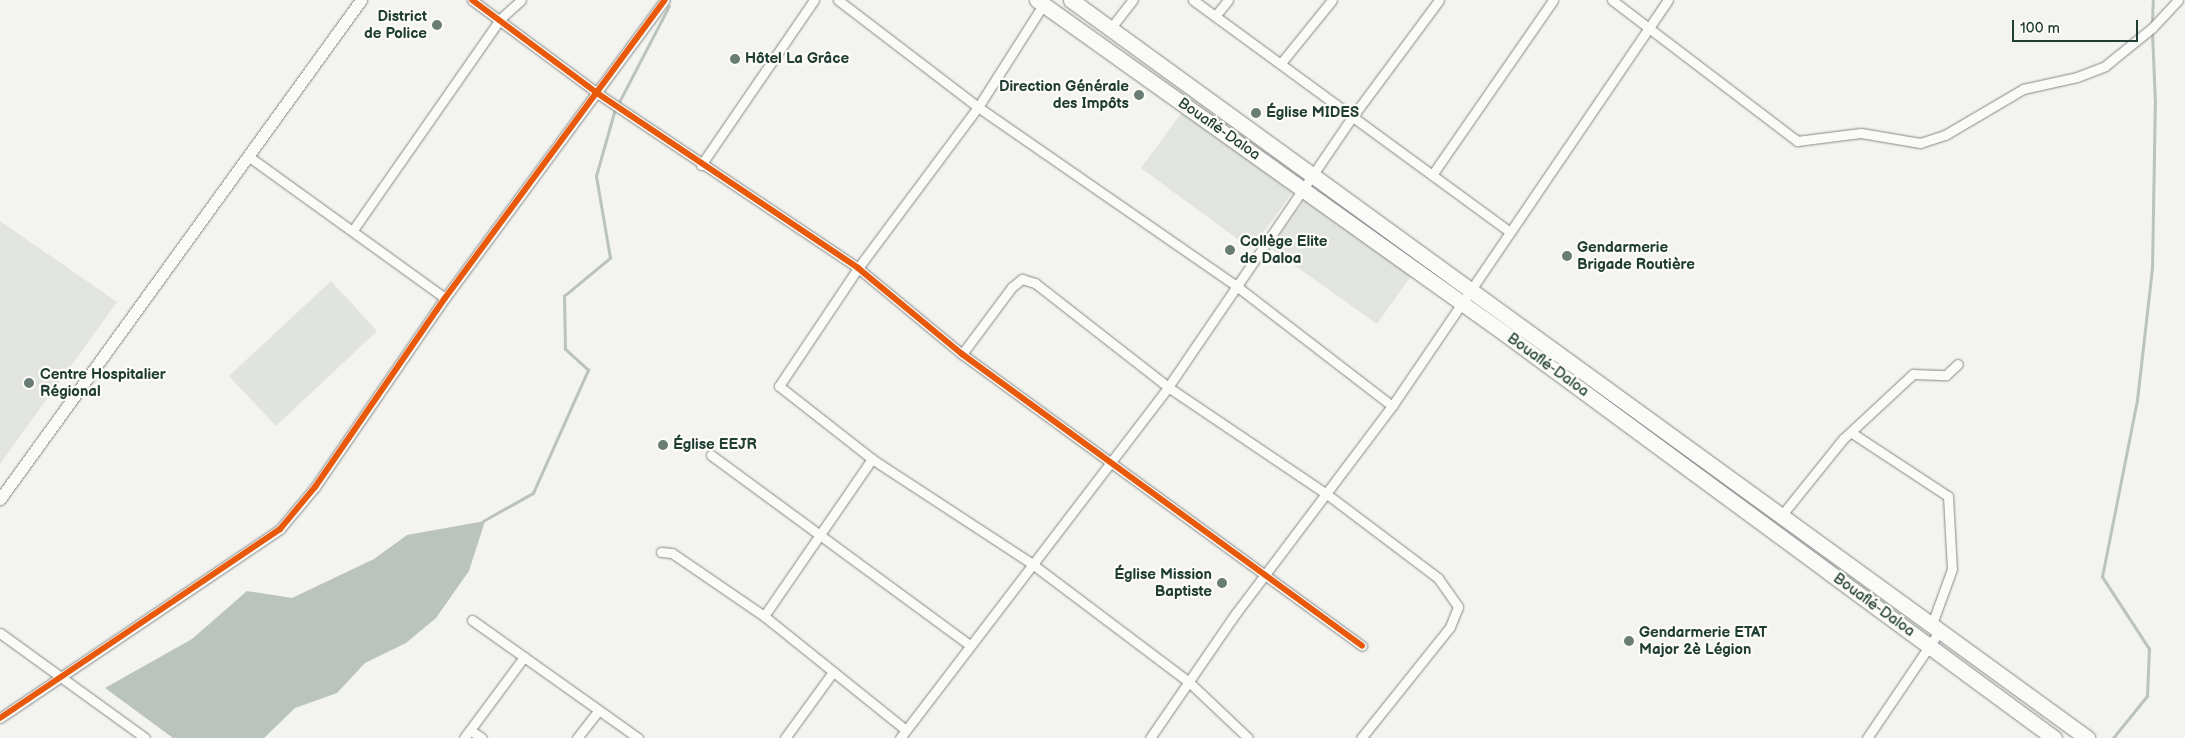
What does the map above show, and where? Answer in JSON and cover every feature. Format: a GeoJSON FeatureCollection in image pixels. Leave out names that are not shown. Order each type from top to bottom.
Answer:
{"type":"FeatureCollection","features":[{"type":"Feature","properties":{"kind":"highway","name":"Bouaflé-Daloa"},"geometry":{"type":"LineString","coordinates":[[1071,0],[1936,627],[2086,738]]}},
{"type":"Feature","properties":{"kind":"highway","name":"Bouaflé-Daloa"},"geometry":{"type":"LineString","coordinates":[[1040,2],[1460,301],[2054,738]]}},
{"type":"Feature","properties":{"kind":"street"},"geometry":{"type":"LineString","coordinates":[[0,499],[361,0]]}},
{"type":"Feature","properties":{"kind":"street"},"geometry":{"type":"LineString","coordinates":[[472,0],[500,19],[596,93],[701,165],[858,268],[962,354],[1113,460],[1264,575],[1362,646]]}},
{"type":"Feature","properties":{"kind":"street"},"geometry":{"type":"LineString","coordinates":[[353,230],[500,19],[521,0]]}},
{"type":"Feature","properties":{"kind":"street"},"geometry":{"type":"LineString","coordinates":[[0,718],[63,678],[280,528],[402,366],[445,298],[665,0]]}},
{"type":"Feature","properties":{"kind":"street"},"geometry":{"type":"LineString","coordinates":[[701,165],[814,0]]}},
{"type":"Feature","properties":{"kind":"street"},"geometry":{"type":"LineString","coordinates":[[838,0],[978,107],[1239,288],[1392,406]]}},
{"type":"Feature","properties":{"kind":"street"},"geometry":{"type":"LineString","coordinates":[[1110,29],[1133,0]]}},
{"type":"Feature","properties":{"kind":"street"},"geometry":{"type":"LineString","coordinates":[[1193,0],[1509,231]]}},
{"type":"Feature","properties":{"kind":"street"},"geometry":{"type":"LineString","coordinates":[[1216,16],[1228,0]]}},
{"type":"Feature","properties":{"kind":"street"},"geometry":{"type":"LineString","coordinates":[[1281,63],[1332,0]]}},
{"type":"Feature","properties":{"kind":"street"},"geometry":{"type":"LineString","coordinates":[[660,552],[672,553],[764,616],[833,672],[903,734],[968,644],[1168,387],[1239,288],[1353,116],[1439,0]]}},
{"type":"Feature","properties":{"kind":"street"},"geometry":{"type":"LineString","coordinates":[[1432,175],[1553,0]]}},
{"type":"Feature","properties":{"kind":"street"},"geometry":{"type":"LineString","coordinates":[[1612,0],[1797,141],[1861,133],[1920,143],[1945,135],[2023,89],[2077,77],[2105,66],[2152,28],[2178,0]]}},
{"type":"Feature","properties":{"kind":"street"},"geometry":{"type":"LineString","coordinates":[[1150,738],[1264,575],[1328,495],[1392,406],[1468,288],[1668,0]]}},
{"type":"Feature","properties":{"kind":"street"},"geometry":{"type":"LineString","coordinates":[[1040,2],[978,107],[858,268],[779,386],[872,459],[1031,563],[1189,682],[1248,738]]}},
{"type":"Feature","properties":{"kind":"street"},"geometry":{"type":"LineString","coordinates":[[248,156],[445,298]]}},
{"type":"Feature","properties":{"kind":"street"},"geometry":{"type":"LineString","coordinates":[[962,354],[1022,279],[1035,283],[1168,387],[1328,495],[1438,578],[1458,606],[1436,648],[1361,738]]}},
{"type":"Feature","properties":{"kind":"street"},"geometry":{"type":"LineString","coordinates":[[1782,516],[1852,433],[1913,374],[1946,375],[1958,364]]}},
{"type":"Feature","properties":{"kind":"street"},"geometry":{"type":"LineString","coordinates":[[1852,433],[1948,496],[1952,569],[1930,645],[1866,738]]}},
{"type":"Feature","properties":{"kind":"street"},"geometry":{"type":"LineString","coordinates":[[711,455],[821,538],[968,644]]}},
{"type":"Feature","properties":{"kind":"street"},"geometry":{"type":"LineString","coordinates":[[764,616],[821,538],[872,459]]}},
{"type":"Feature","properties":{"kind":"street"},"geometry":{"type":"LineString","coordinates":[[472,620],[597,712],[638,738]]}},
{"type":"Feature","properties":{"kind":"street"},"geometry":{"type":"LineString","coordinates":[[0,632],[145,738]]}},
{"type":"Feature","properties":{"kind":"street"},"geometry":{"type":"LineString","coordinates":[[464,738],[524,658]]}},
{"type":"Feature","properties":{"kind":"street"},"geometry":{"type":"LineString","coordinates":[[785,738],[833,672]]}},
{"type":"Feature","properties":{"kind":"street"},"geometry":{"type":"LineString","coordinates":[[578,738],[597,712]]}},
{"type":"Feature","properties":{"kind":"street"},"geometry":{"type":"LineString","coordinates":[[470,730],[482,738]]}},
{"type":"Feature","properties":{"kind":"shaded area"},"geometry":{"type":"Polygon","coordinates":[[[1185,108],[1295,189],[1251,249],[1141,168],[1185,108]]]}},
{"type":"Feature","properties":{"kind":"shaded area"},"geometry":{"type":"Polygon","coordinates":[[[1307,196],[1414,272],[1377,324],[1270,248],[1307,196]]]}},
{"type":"Feature","properties":{"kind":"shaded area","name":"Centre Hospitalier Régional"},"geometry":{"type":"Polygon","coordinates":[[[0,221],[117,302],[0,464],[0,221]]]}},
{"type":"Feature","properties":{"kind":"shaded area"},"geometry":{"type":"Polygon","coordinates":[[[331,281],[377,331],[276,426],[229,376],[331,281]]]}},
{"type":"Feature","properties":{"kind":"shaded area"},"geometry":{"type":"Polygon","coordinates":[[[485,521],[469,571],[436,618],[406,643],[365,663],[337,693],[295,708],[264,738],[173,738],[105,688],[192,639],[247,591],[292,598],[374,559],[407,535],[485,521]]]}},
{"type":"Feature","properties":{"kind":"waterway"},"geometry":{"type":"LineString","coordinates":[[2152,23],[2153,0]]}},
{"type":"Feature","properties":{"kind":"waterway"},"geometry":{"type":"LineString","coordinates":[[618,104],[669,6]]}},
{"type":"Feature","properties":{"kind":"waterway"},"geometry":{"type":"LineString","coordinates":[[2113,738],[2147,696],[2149,649],[2102,577],[2137,400],[2152,268],[2155,104],[2152,31]]}},
{"type":"Feature","properties":{"kind":"waterway"},"geometry":{"type":"LineString","coordinates":[[483,521],[533,493],[588,370],[565,349],[564,296],[610,258],[596,176],[615,109]]}},
{"type":"Feature","properties":{"kind":"cycle path"},"geometry":{"type":"LineString","coordinates":[[472,0],[597,93],[858,268],[962,354],[1362,646]]}},
{"type":"Feature","properties":{"kind":"cycle path"},"geometry":{"type":"LineString","coordinates":[[0,718],[280,529],[315,487],[445,298],[665,0]]}},
{"type":"Feature","properties":{"kind":"place","name":"District de Police"},"geometry":{"type":"Point","coordinates":[437,25]}},
{"type":"Feature","properties":{"kind":"place","name":"Hôtel La Grâce"},"geometry":{"type":"Point","coordinates":[735,59]}},
{"type":"Feature","properties":{"kind":"place","name":"Direction Générale des Impôts"},"geometry":{"type":"Point","coordinates":[1139,95]}},
{"type":"Feature","properties":{"kind":"place","name":"Église MIDES"},"geometry":{"type":"Point","coordinates":[1256,113]}},
{"type":"Feature","properties":{"kind":"place","name":"Collège Elite de Daloa"},"geometry":{"type":"Point","coordinates":[1230,250]}},
{"type":"Feature","properties":{"kind":"place","name":"Gendarmerie Brigade Routière"},"geometry":{"type":"Point","coordinates":[1567,256]}},
{"type":"Feature","properties":{"kind":"place","name":"Centre Hospitalier Régional"},"geometry":{"type":"Point","coordinates":[29,383]}},
{"type":"Feature","properties":{"kind":"place","name":"Église EEJR"},"geometry":{"type":"Point","coordinates":[663,445]}},
{"type":"Feature","properties":{"kind":"place","name":"Église Mission Baptiste"},"geometry":{"type":"Point","coordinates":[1222,583]}},
{"type":"Feature","properties":{"kind":"place","name":"Gendarmerie ETAT Major 2è Légion"},"geometry":{"type":"Point","coordinates":[1629,641]}}]}
